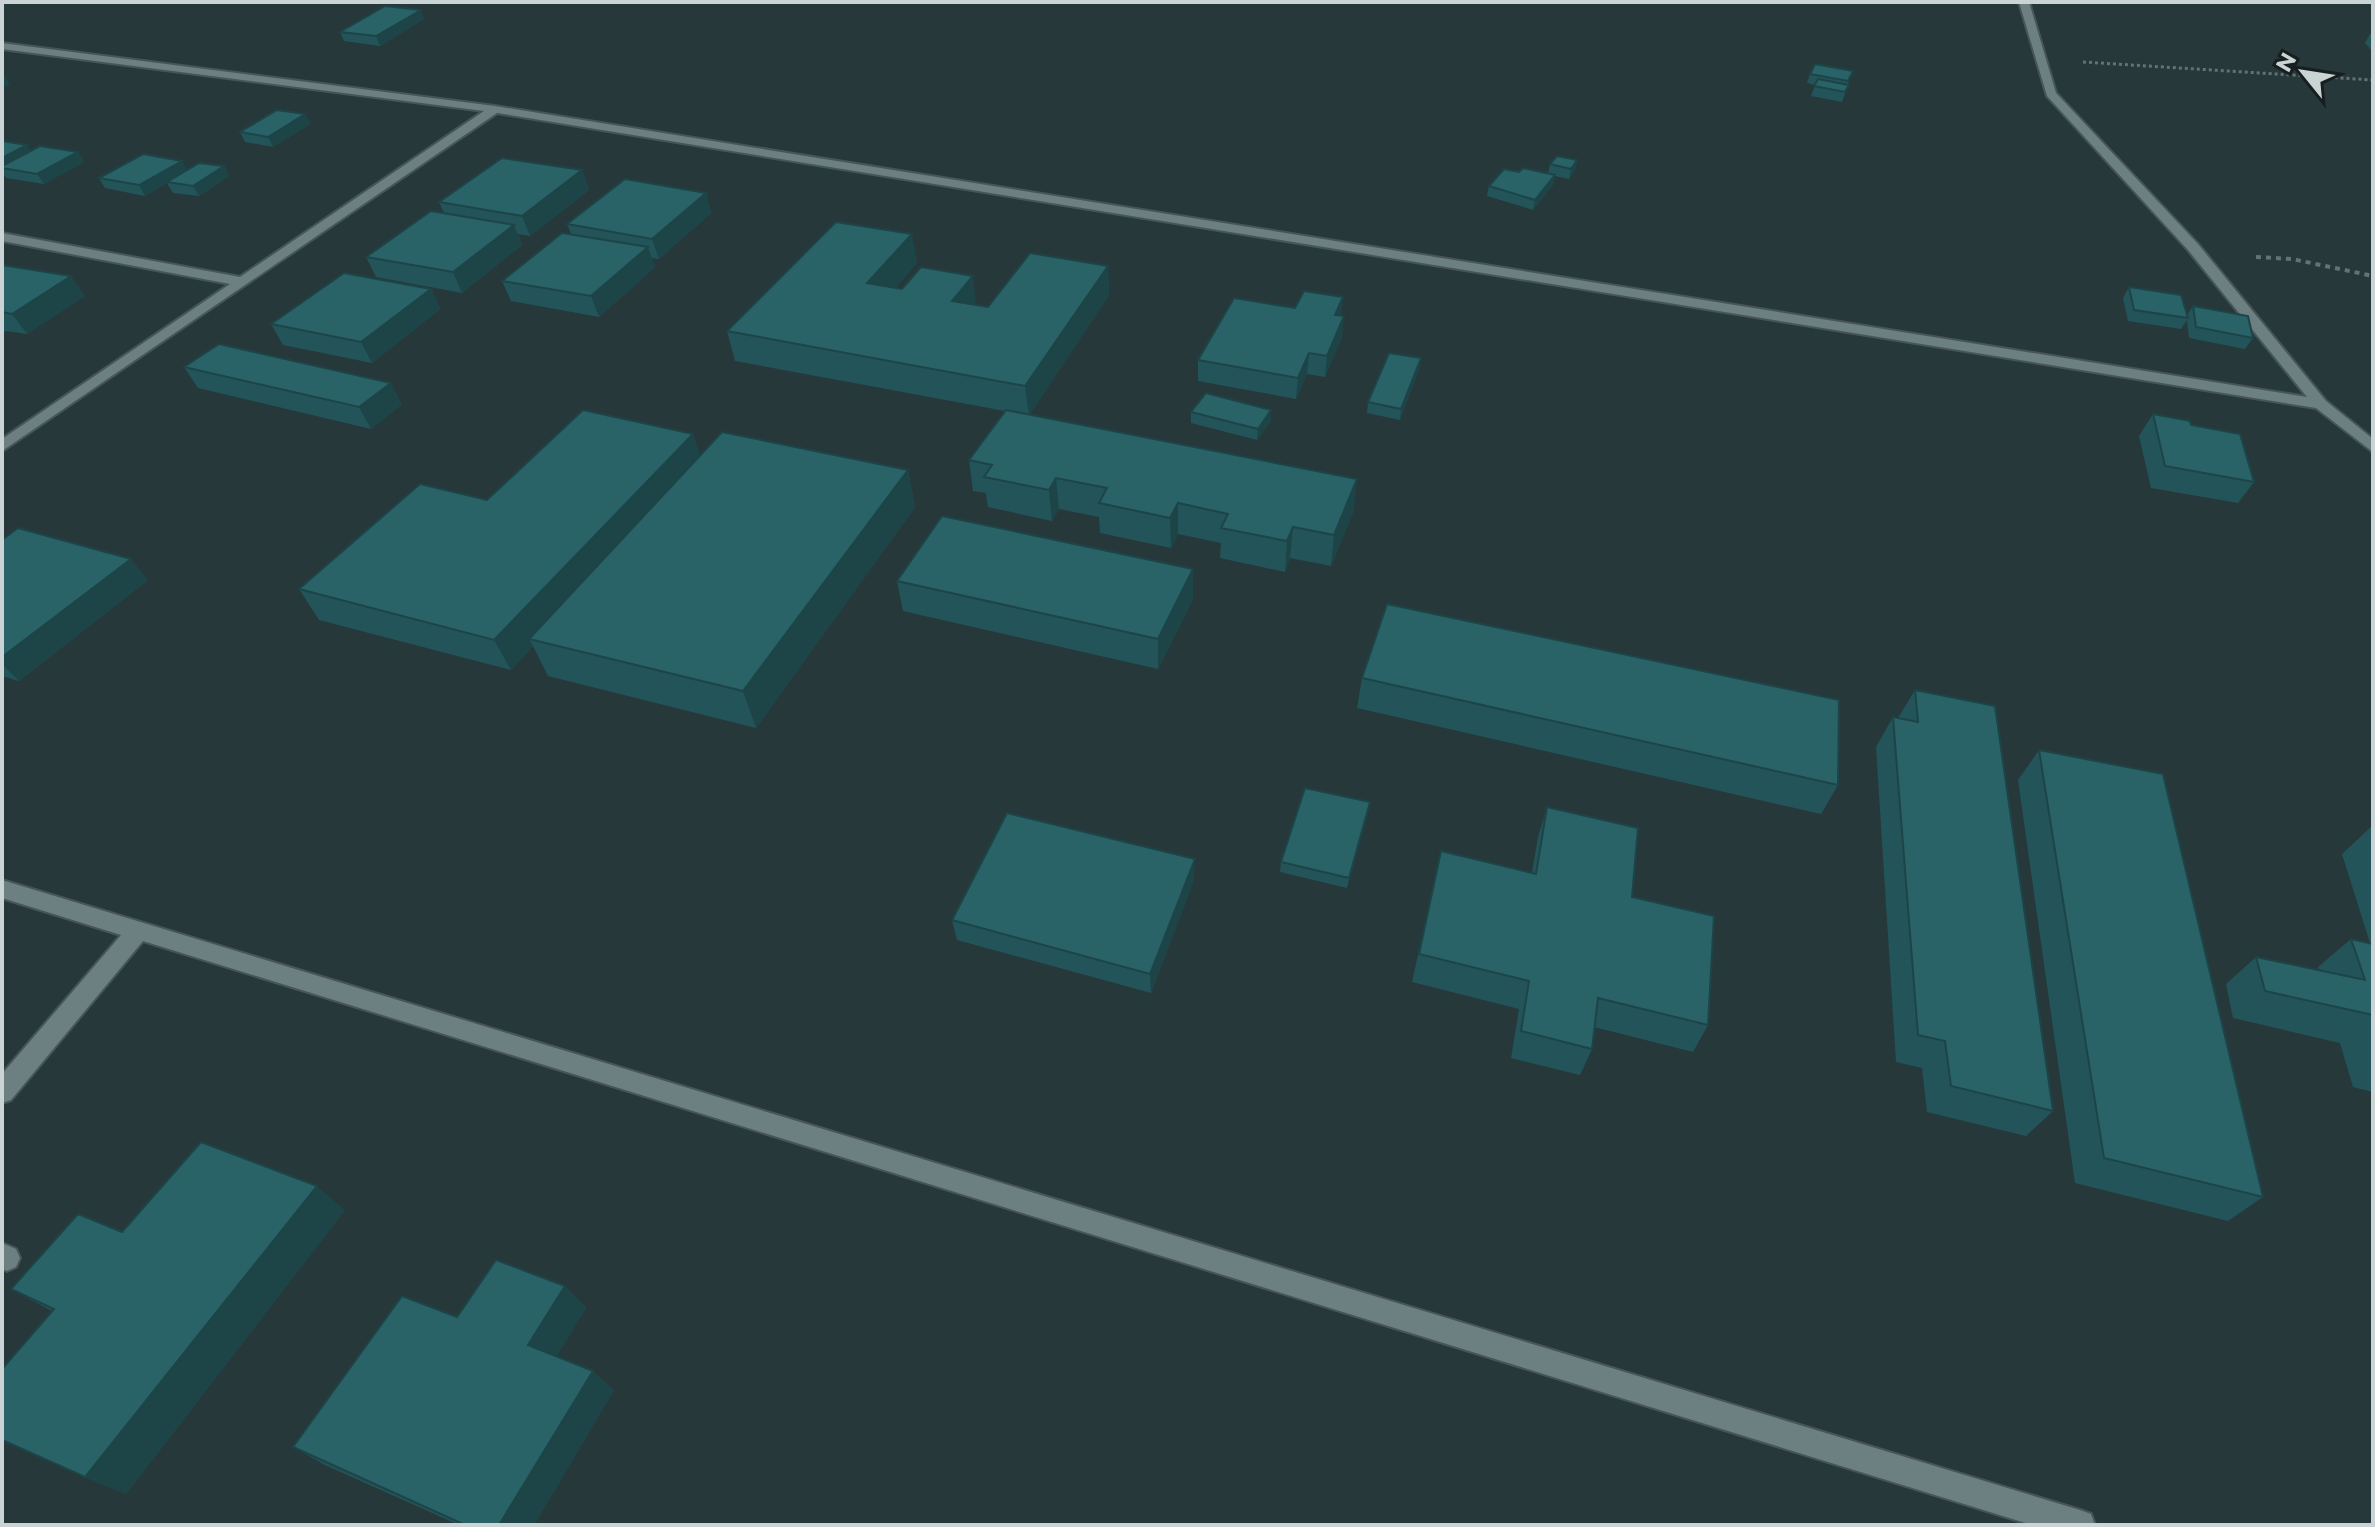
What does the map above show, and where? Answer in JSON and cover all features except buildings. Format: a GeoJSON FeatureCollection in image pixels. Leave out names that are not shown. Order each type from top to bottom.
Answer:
{"type":"FeatureCollection","features":[{"type":"Feature","properties":{"kind":"street"},"geometry":{"type":"LineString","coordinates":[[2024,2],[2051,94],[2203,260],[2321,404],[2373,447]]}},
{"type":"Feature","properties":{"kind":"street"},"geometry":{"type":"LineString","coordinates":[[2,46],[495,109],[2321,404]]}},
{"type":"Feature","properties":{"kind":"street"},"geometry":{"type":"LineString","coordinates":[[2,446],[495,109]]}},
{"type":"Feature","properties":{"kind":"street"},"geometry":{"type":"LineString","coordinates":[[2,237],[243,282]]}},
{"type":"Feature","properties":{"kind":"street"},"geometry":{"type":"LineString","coordinates":[[2,889],[2080,1525]]}},
{"type":"Feature","properties":{"kind":"street"},"geometry":{"type":"LineString","coordinates":[[2,1092],[138,931]]}},
{"type":"Feature","properties":{"kind":"path"},"geometry":{"type":"LineString","coordinates":[[2042,64],[2103,62],[2373,80]]}},
{"type":"Feature","properties":{"kind":"path"},"geometry":{"type":"LineString","coordinates":[[2203,260],[2243,257],[2292,259],[2373,276]]}}]}
